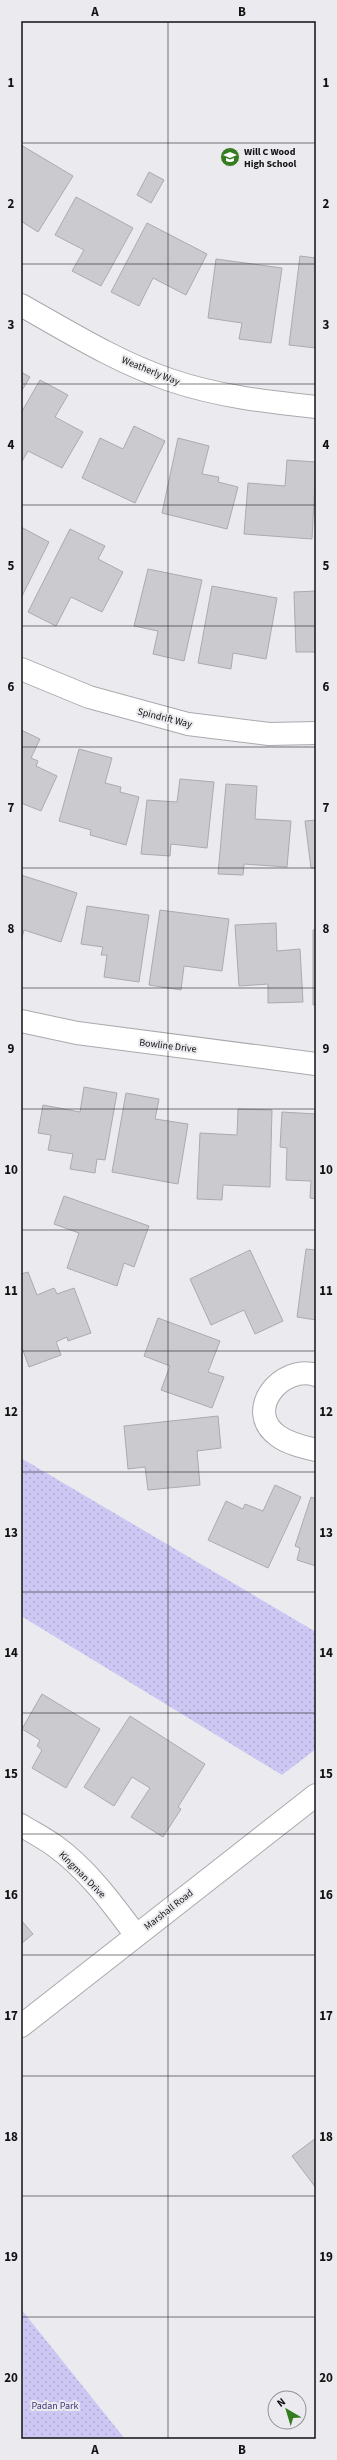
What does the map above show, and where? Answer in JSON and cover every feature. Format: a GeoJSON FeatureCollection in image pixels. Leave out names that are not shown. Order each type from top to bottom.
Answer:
{"type":"FeatureCollection","features":[{"type":"Feature","properties":{"kind":"street","name":"Weatherly Way"},"geometry":{"type":"LineString","coordinates":[[21,305],[94,347],[170,380],[244,399],[316,407]]}},
{"type":"Feature","properties":{"kind":"street","name":"Spindrift Way"},"geometry":{"type":"LineString","coordinates":[[21,669],[89,697],[188,724],[269,734],[316,733]]}},
{"type":"Feature","properties":{"kind":"street","name":"Bowline Drive"},"geometry":{"type":"LineString","coordinates":[[21,1021],[77,1033],[316,1064]]}},
{"type":"Feature","properties":{"kind":"street"},"geometry":{"type":"LineString","coordinates":[[316,1375],[295,1374],[284,1378],[273,1388],[265,1399],[264,1413],[268,1425],[277,1436],[316,1450]]}},
{"type":"Feature","properties":{"kind":"street","name":"Marshall Road"},"geometry":{"type":"LineString","coordinates":[[21,2026],[135,1934],[316,1795]]}},
{"type":"Feature","properties":{"kind":"street","name":"Kingman Drive"},"geometry":{"type":"LineString","coordinates":[[21,1825],[70,1858],[104,1894],[135,1934]]}},
{"type":"Feature","properties":{"kind":"green space"},"geometry":{"type":"Polygon","coordinates":[[[21,1458],[316,1632],[316,1749],[282,1775],[21,1616],[21,1458]]]}},
{"type":"Feature","properties":{"kind":"green space","name":"Padan Park"},"geometry":{"type":"Polygon","coordinates":[[[21,2309],[125,2439],[21,2439],[21,2309]]]}},
{"type":"Feature","properties":{"kind":"building"},"geometry":{"type":"Polygon","coordinates":[[[21,145],[73,176],[38,232],[21,221],[21,145]]]}},
{"type":"Feature","properties":{"kind":"building"},"geometry":{"type":"Polygon","coordinates":[[[149,172],[164,180],[151,203],[137,195],[149,172]]]}},
{"type":"Feature","properties":{"kind":"building"},"geometry":{"type":"Polygon","coordinates":[[[76,197],[133,228],[101,286],[72,271],[84,250],[55,235],[76,197]]]}},
{"type":"Feature","properties":{"kind":"building"},"geometry":{"type":"Polygon","coordinates":[[[147,223],[207,254],[186,295],[153,278],[139,306],[111,292],[147,223]]]}},
{"type":"Feature","properties":{"kind":"building"},"geometry":{"type":"Polygon","coordinates":[[[300,256],[316,258],[316,348],[289,345],[300,256]]]}},
{"type":"Feature","properties":{"kind":"building"},"geometry":{"type":"Polygon","coordinates":[[[216,259],[282,268],[271,343],[239,339],[242,323],[208,318],[216,259]]]}},
{"type":"Feature","properties":{"kind":"building"},"geometry":{"type":"Polygon","coordinates":[[[21,372],[30,377],[21,392],[21,372]]]}},
{"type":"Feature","properties":{"kind":"building"},"geometry":{"type":"Polygon","coordinates":[[[40,380],[68,395],[55,417],[83,432],[62,468],[28,451],[21,463],[21,413],[40,380]]]}},
{"type":"Feature","properties":{"kind":"building"},"geometry":{"type":"Polygon","coordinates":[[[134,426],[165,441],[135,503],[82,478],[100,438],[123,449],[134,426]]]}},
{"type":"Feature","properties":{"kind":"building"},"geometry":{"type":"Polygon","coordinates":[[[178,438],[209,446],[202,474],[219,477],[218,482],[238,487],[227,529],[162,513],[178,438]]]}},
{"type":"Feature","properties":{"kind":"building"},"geometry":{"type":"Polygon","coordinates":[[[287,460],[316,462],[312,539],[244,534],[248,483],[285,486],[287,460]]]}},
{"type":"Feature","properties":{"kind":"building"},"geometry":{"type":"Polygon","coordinates":[[[21,527],[49,542],[21,598],[21,527]]]}},
{"type":"Feature","properties":{"kind":"building"},"geometry":{"type":"Polygon","coordinates":[[[70,529],[105,546],[98,559],[123,572],[102,612],[71,597],[56,626],[28,612],[70,529]]]}},
{"type":"Feature","properties":{"kind":"building"},"geometry":{"type":"Polygon","coordinates":[[[148,569],[202,580],[184,661],[153,654],[158,631],[134,626],[148,569]]]}},
{"type":"Feature","properties":{"kind":"building"},"geometry":{"type":"Polygon","coordinates":[[[212,586],[277,598],[266,659],[233,653],[231,669],[198,663],[212,586]]]}},
{"type":"Feature","properties":{"kind":"building"},"geometry":{"type":"Polygon","coordinates":[[[316,591],[316,652],[296,652],[294,592],[316,591]]]}},
{"type":"Feature","properties":{"kind":"building"},"geometry":{"type":"Polygon","coordinates":[[[21,730],[40,739],[31,758],[38,761],[36,766],[57,776],[41,811],[21,803],[21,730]]]}},
{"type":"Feature","properties":{"kind":"building"},"geometry":{"type":"Polygon","coordinates":[[[79,749],[112,758],[105,783],[121,787],[120,792],[139,797],[126,845],[90,835],[91,830],[59,821],[79,749]]]}},
{"type":"Feature","properties":{"kind":"building"},"geometry":{"type":"Polygon","coordinates":[[[180,779],[214,782],[207,848],[171,844],[170,856],[141,854],[147,800],[177,802],[180,779]]]}},
{"type":"Feature","properties":{"kind":"building"},"geometry":{"type":"Polygon","coordinates":[[[226,784],[257,786],[255,819],[291,821],[287,867],[244,864],[243,875],[218,874],[226,784]]]}},
{"type":"Feature","properties":{"kind":"building"},"geometry":{"type":"Polygon","coordinates":[[[316,820],[316,868],[311,868],[305,821],[316,820]]]}},
{"type":"Feature","properties":{"kind":"building"},"geometry":{"type":"Polygon","coordinates":[[[21,875],[77,893],[61,942],[24,930],[21,941],[21,875]]]}},
{"type":"Feature","properties":{"kind":"building"},"geometry":{"type":"Polygon","coordinates":[[[87,906],[149,915],[139,982],[104,977],[107,955],[101,955],[103,947],[81,944],[87,906]]]}},
{"type":"Feature","properties":{"kind":"building"},"geometry":{"type":"Polygon","coordinates":[[[160,910],[229,919],[222,971],[184,966],[181,990],[149,985],[160,910]]]}},
{"type":"Feature","properties":{"kind":"building"},"geometry":{"type":"Polygon","coordinates":[[[276,923],[277,951],[300,949],[303,1002],[268,1003],[268,984],[239,986],[235,925],[276,923]]]}},
{"type":"Feature","properties":{"kind":"building"},"geometry":{"type":"Polygon","coordinates":[[[316,929],[316,1005],[313,1005],[313,930],[316,929]]]}},
{"type":"Feature","properties":{"kind":"building"},"geometry":{"type":"Polygon","coordinates":[[[84,1087],[117,1093],[105,1160],[97,1159],[95,1173],[70,1169],[73,1154],[48,1150],[51,1135],[38,1133],[43,1105],[80,1112],[84,1087]]]}},
{"type":"Feature","properties":{"kind":"building"},"geometry":{"type":"Polygon","coordinates":[[[126,1093],[159,1099],[155,1119],[188,1124],[178,1184],[112,1172],[126,1093]]]}},
{"type":"Feature","properties":{"kind":"building"},"geometry":{"type":"Polygon","coordinates":[[[238,1109],[272,1110],[270,1187],[223,1185],[222,1200],[197,1199],[200,1133],[237,1135],[238,1109]]]}},
{"type":"Feature","properties":{"kind":"building"},"geometry":{"type":"Polygon","coordinates":[[[282,1112],[316,1114],[316,1199],[310,1198],[311,1181],[286,1180],[287,1148],[280,1147],[282,1112]]]}},
{"type":"Feature","properties":{"kind":"building"},"geometry":{"type":"Polygon","coordinates":[[[64,1196],[149,1226],[134,1267],[124,1263],[117,1286],[67,1268],[79,1233],[54,1224],[64,1196]]]}},
{"type":"Feature","properties":{"kind":"building"},"geometry":{"type":"Polygon","coordinates":[[[306,1249],[316,1250],[316,1320],[297,1317],[306,1249]]]}},
{"type":"Feature","properties":{"kind":"building"},"geometry":{"type":"Polygon","coordinates":[[[250,1250],[283,1321],[255,1334],[244,1310],[211,1325],[190,1279],[250,1250]]]}},
{"type":"Feature","properties":{"kind":"building"},"geometry":{"type":"Polygon","coordinates":[[[28,1272],[37,1295],[54,1288],[57,1294],[74,1288],[91,1333],[68,1341],[67,1337],[56,1342],[61,1355],[29,1367],[21,1345],[21,1274],[28,1272]]]}},
{"type":"Feature","properties":{"kind":"building"},"geometry":{"type":"Polygon","coordinates":[[[158,1318],[220,1341],[208,1372],[224,1377],[212,1408],[161,1390],[170,1366],[144,1356],[158,1318]]]}},
{"type":"Feature","properties":{"kind":"building"},"geometry":{"type":"Polygon","coordinates":[[[218,1416],[221,1448],[197,1451],[200,1485],[148,1490],[145,1467],[128,1469],[124,1426],[218,1416]]]}},
{"type":"Feature","properties":{"kind":"building"},"geometry":{"type":"Polygon","coordinates":[[[275,1485],[301,1497],[268,1568],[208,1540],[226,1501],[243,1509],[245,1504],[263,1511],[275,1485]]]}},
{"type":"Feature","properties":{"kind":"building"},"geometry":{"type":"Polygon","coordinates":[[[311,1497],[316,1499],[316,1566],[297,1560],[300,1548],[295,1546],[311,1497]]]}},
{"type":"Feature","properties":{"kind":"building"},"geometry":{"type":"Polygon","coordinates":[[[42,1694],[100,1729],[66,1788],[32,1768],[42,1750],[37,1746],[40,1740],[22,1729],[42,1694]]]}},
{"type":"Feature","properties":{"kind":"building"},"geometry":{"type":"Polygon","coordinates":[[[130,1716],[205,1764],[178,1807],[181,1809],[163,1837],[131,1817],[150,1788],[132,1777],[114,1806],[84,1787],[130,1716]]]}},
{"type":"Feature","properties":{"kind":"building"},"geometry":{"type":"Polygon","coordinates":[[[21,1920],[33,1934],[21,1944],[21,1920]]]}},
{"type":"Feature","properties":{"kind":"building"},"geometry":{"type":"Polygon","coordinates":[[[316,2138],[316,2188],[292,2156],[316,2138]]]}},
{"type":"Feature","properties":{"kind":"place","name":"Will C Wood High School"},"geometry":{"type":"Point","coordinates":[230,157]}}]}
